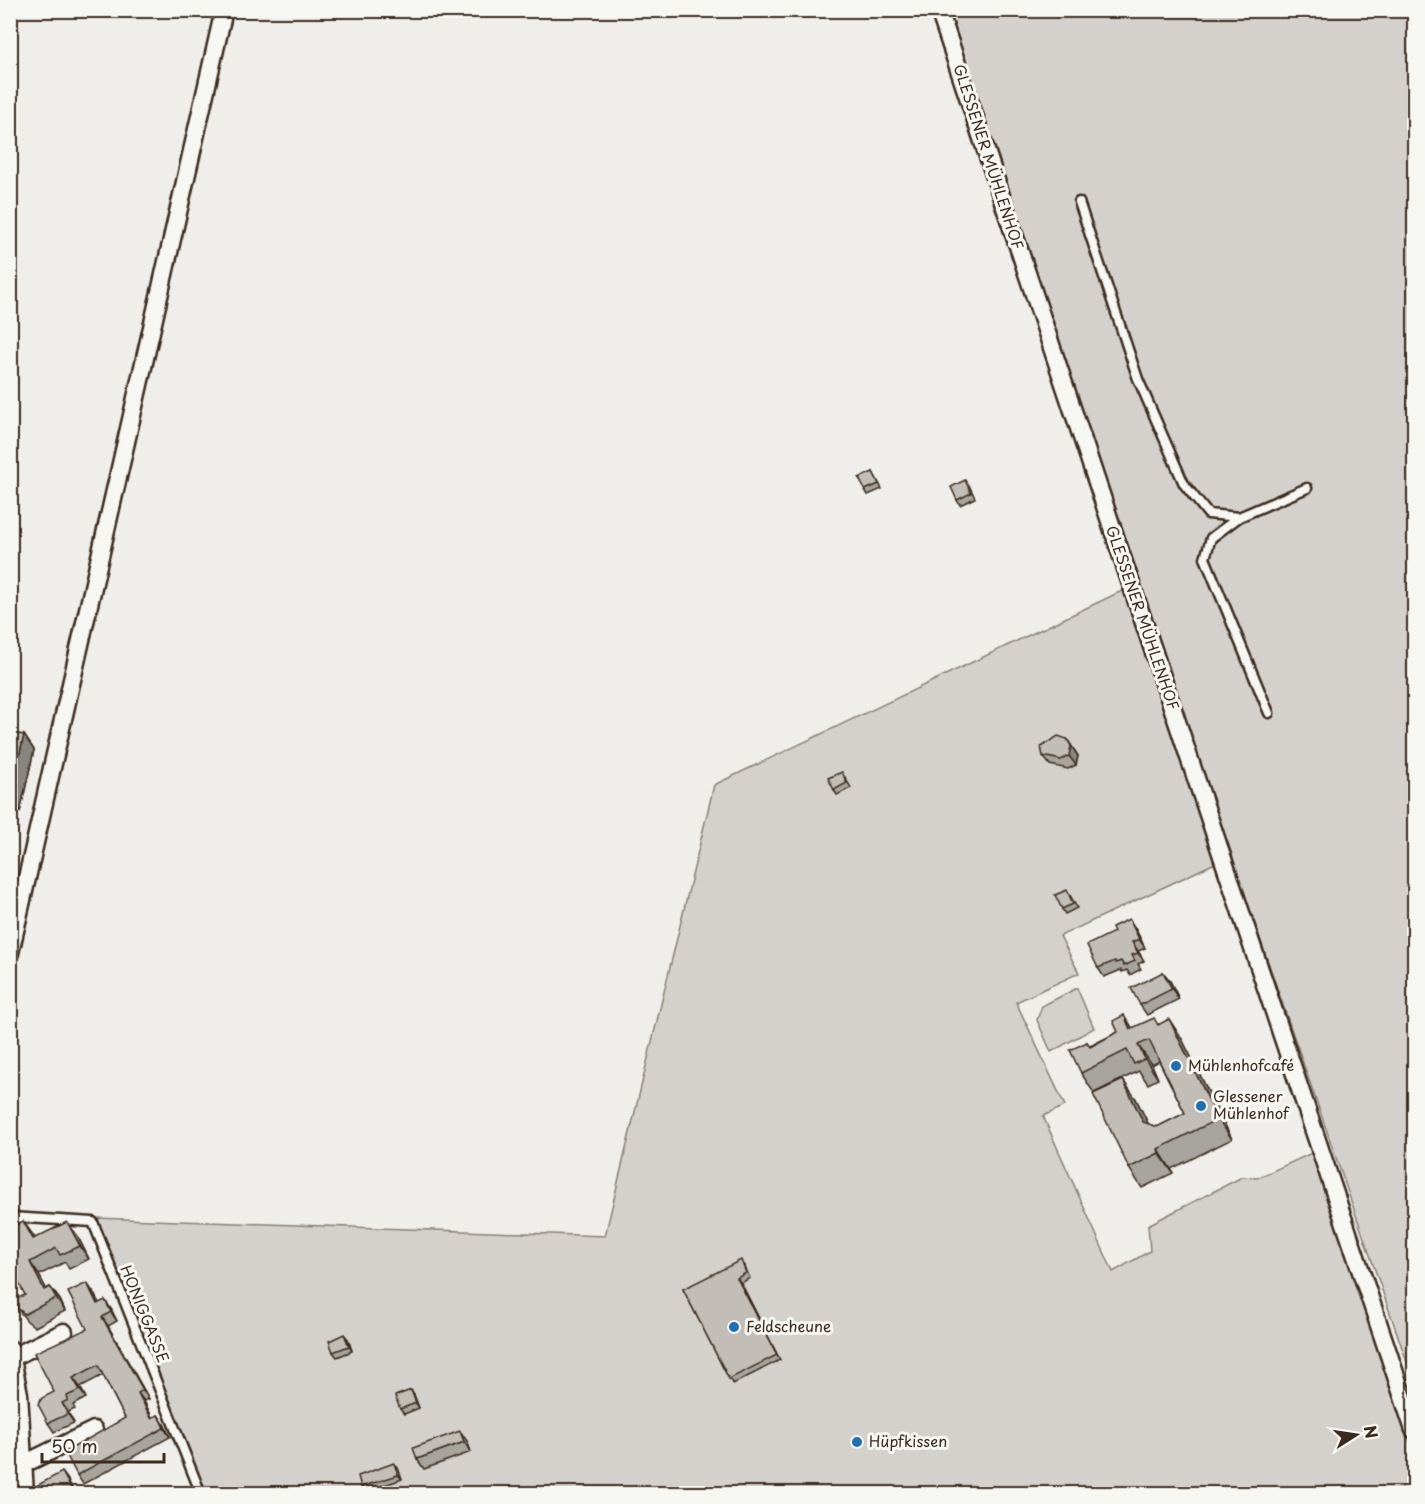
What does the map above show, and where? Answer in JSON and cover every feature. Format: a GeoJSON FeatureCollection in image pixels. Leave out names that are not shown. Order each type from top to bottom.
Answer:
{"type":"FeatureCollection","features":[{"type":"Feature","properties":{"kind":"street"},"geometry":{"type":"LineString","coordinates":[[10,953],[224,10]]}},
{"type":"Feature","properties":{"kind":"street","name":"GLESSENER MÜHLENHOF"},"geometry":{"type":"LineString","coordinates":[[939,10],[1414,1430]]}},
{"type":"Feature","properties":{"kind":"street"},"geometry":{"type":"LineString","coordinates":[[25,1494],[12,1353],[64,1332]]}},
{"type":"Feature","properties":{"kind":"street"},"geometry":{"type":"LineString","coordinates":[[24,1464],[94,1430]]}},
{"type":"Feature","properties":{"kind":"lane"},"geometry":{"type":"LineString","coordinates":[[1079,202],[1138,379],[1184,484],[1208,514],[1239,517]]}},
{"type":"Feature","properties":{"kind":"lane"},"geometry":{"type":"LineString","coordinates":[[1269,713],[1205,558],[1212,538],[1239,517],[1307,488]]}},
{"type":"Feature","properties":{"kind":"lane","name":"HONIGGASSE"},"geometry":{"type":"LineString","coordinates":[[10,1217],[93,1222],[201,1494]]}},
{"type":"Feature","properties":{"kind":"shaded area"},"geometry":{"type":"Polygon","coordinates":[[[944,11],[1414,11],[1414,1382],[1137,585],[944,11]]]}},
{"type":"Feature","properties":{"kind":"shaded area"},"geometry":{"type":"Polygon","coordinates":[[[1124,590],[1215,863],[1060,936],[1079,973],[1016,1002],[1065,1106],[1043,1116],[1113,1272],[1150,1251],[1148,1225],[1242,1177],[1257,1178],[1314,1152],[1414,1454],[1414,1493],[206,1493],[96,1218],[605,1236],[714,785],[1124,590]]]}},
{"type":"Feature","properties":{"kind":"shaded area"},"geometry":{"type":"Polygon","coordinates":[[[1077,988],[1094,1028],[1051,1052],[1037,1020],[1042,1006],[1077,988]]]}},
{"type":"Feature","properties":{"kind":"building"},"geometry":{"type":"Polygon","coordinates":[[[873,472],[879,484],[865,490],[859,478],[873,472]]]}},
{"type":"Feature","properties":{"kind":"building"},"geometry":{"type":"Polygon","coordinates":[[[965,480],[971,493],[957,500],[951,487],[965,480]]]}},
{"type":"Feature","properties":{"kind":"building"},"geometry":{"type":"Polygon","coordinates":[[[10,733],[24,735],[10,795],[10,733]]]}},
{"type":"Feature","properties":{"kind":"building"},"geometry":{"type":"Polygon","coordinates":[[[1058,736],[1067,739],[1071,746],[1069,756],[1061,760],[1043,756],[1041,747],[1058,736]]]}},
{"type":"Feature","properties":{"kind":"building"},"geometry":{"type":"Polygon","coordinates":[[[842,772],[847,783],[834,790],[828,778],[842,772]]]}},
{"type":"Feature","properties":{"kind":"building"},"geometry":{"type":"Polygon","coordinates":[[[1067,890],[1073,904],[1062,909],[1055,895],[1067,890]]]}},
{"type":"Feature","properties":{"kind":"building"},"geometry":{"type":"Polygon","coordinates":[[[1129,919],[1139,939],[1132,942],[1138,953],[1132,955],[1135,961],[1124,966],[1121,961],[1116,963],[1115,961],[1098,968],[1087,945],[1114,932],[1112,927],[1129,919]]]}},
{"type":"Feature","properties":{"kind":"building"},"geometry":{"type":"Polygon","coordinates":[[[1163,972],[1172,989],[1140,1005],[1131,988],[1163,972]]]}},
{"type":"Feature","properties":{"kind":"building"},"geometry":{"type":"Polygon","coordinates":[[[1124,1015],[1130,1029],[1154,1018],[1158,1025],[1169,1019],[1218,1119],[1158,1149],[1159,1153],[1129,1168],[1093,1094],[1123,1080],[1143,1122],[1157,1127],[1185,1113],[1149,1040],[1138,1045],[1145,1059],[1134,1064],[1127,1050],[1081,1073],[1070,1050],[1087,1042],[1090,1047],[1118,1032],[1113,1021],[1124,1015]]]}},
{"type":"Feature","properties":{"kind":"building"},"geometry":{"type":"Polygon","coordinates":[[[23,1221],[33,1239],[67,1222],[80,1246],[60,1255],[56,1248],[30,1262],[44,1290],[50,1287],[56,1298],[25,1314],[17,1308],[18,1298],[25,1295],[10,1266],[10,1226],[14,1227],[23,1221]]]}},
{"type":"Feature","properties":{"kind":"building","name":"Feldscheune"},"geometry":{"type":"Polygon","coordinates":[[[741,1260],[746,1273],[737,1278],[777,1355],[729,1379],[683,1289],[741,1260]]]}},
{"type":"Feature","properties":{"kind":"building"},"geometry":{"type":"Polygon","coordinates":[[[87,1283],[97,1304],[105,1300],[111,1312],[102,1317],[143,1390],[138,1393],[151,1418],[158,1415],[164,1428],[77,1475],[65,1452],[125,1418],[98,1365],[73,1378],[80,1390],[67,1396],[68,1400],[62,1403],[68,1414],[48,1423],[38,1404],[42,1398],[54,1392],[34,1353],[87,1329],[68,1292],[87,1283]]]}},
{"type":"Feature","properties":{"kind":"building"},"geometry":{"type":"Polygon","coordinates":[[[344,1334],[349,1346],[333,1352],[329,1341],[344,1334]]]}},
{"type":"Feature","properties":{"kind":"building"},"geometry":{"type":"Polygon","coordinates":[[[411,1390],[416,1403],[400,1409],[395,1396],[411,1390]]]}},
{"type":"Feature","properties":{"kind":"building"},"geometry":{"type":"Polygon","coordinates":[[[460,1431],[464,1442],[417,1459],[413,1448],[460,1431]]]}},
{"type":"Feature","properties":{"kind":"building"},"geometry":{"type":"Polygon","coordinates":[[[394,1463],[398,1475],[361,1487],[358,1476],[394,1463]]]}},
{"type":"Feature","properties":{"kind":"building"},"geometry":{"type":"Polygon","coordinates":[[[62,1472],[74,1494],[40,1494],[36,1486],[62,1472]]]}},
{"type":"Feature","properties":{"kind":"place","name":"Mühlenhofcafé"},"geometry":{"type":"Point","coordinates":[1176,1066]}},
{"type":"Feature","properties":{"kind":"place","name":"Glessener Mühlenhof"},"geometry":{"type":"Point","coordinates":[1201,1106]}},
{"type":"Feature","properties":{"kind":"place","name":"Feldscheune"},"geometry":{"type":"Point","coordinates":[734,1327]}},
{"type":"Feature","properties":{"kind":"place","name":"Hüpfkissen"},"geometry":{"type":"Point","coordinates":[857,1442]}}]}
